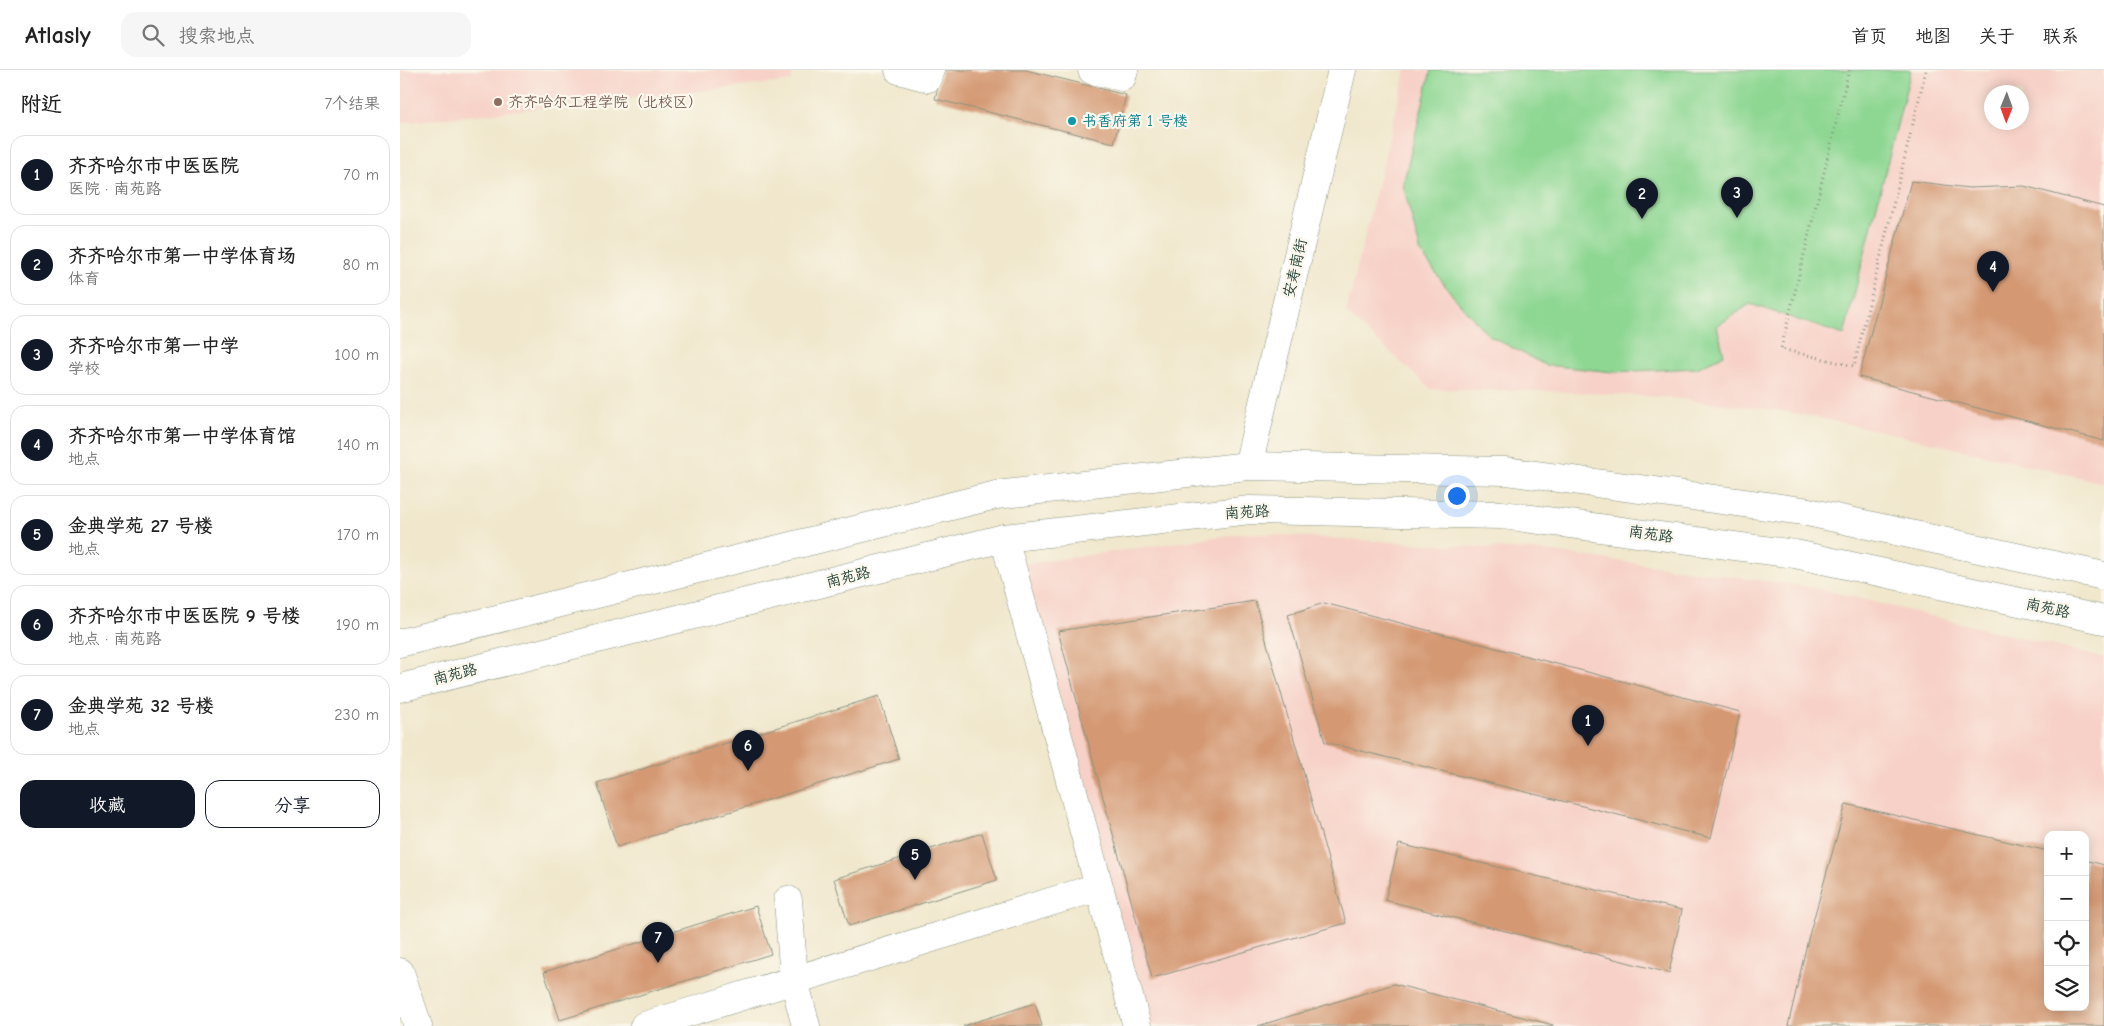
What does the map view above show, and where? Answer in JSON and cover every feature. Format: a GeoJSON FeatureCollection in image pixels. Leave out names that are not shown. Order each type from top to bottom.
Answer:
{"type":"FeatureCollection","features":[{"type":"Feature","properties":{"kind":"main road"},"geometry":{"type":"LineString","coordinates":[[898,70],[928,78],[930,70]]}},
{"type":"Feature","properties":{"kind":"main road"},"geometry":{"type":"LineString","coordinates":[[1092,70],[1122,77],[1124,70]]}},
{"type":"Feature","properties":{"kind":"main road","name":"安寿南街"},"geometry":{"type":"LineString","coordinates":[[1248,466],[1342,70]]}},
{"type":"Feature","properties":{"kind":"main road"},"geometry":{"type":"LineString","coordinates":[[400,643],[996,495],[1248,466],[1506,471],[1802,511],[2104,576]]}},
{"type":"Feature","properties":{"kind":"main road","name":"南苑路"},"geometry":{"type":"LineString","coordinates":[[400,688],[1004,538],[1250,510],[1502,515],[1795,554],[2104,620]]}},
{"type":"Feature","properties":{"kind":"main road"},"geometry":{"type":"LineString","coordinates":[[1004,538],[1137,1026]]}},
{"type":"Feature","properties":{"kind":"main road"},"geometry":{"type":"LineString","coordinates":[[644,1026],[1099,887]]}},
{"type":"Feature","properties":{"kind":"main road"},"geometry":{"type":"LineString","coordinates":[[788,900],[794,980],[806,1026]]}},
{"type":"Feature","properties":{"kind":"main road"},"geometry":{"type":"LineString","coordinates":[[400,972],[418,1026]]}},
{"type":"Feature","properties":{"kind":"path"},"geometry":{"type":"LineString","coordinates":[[1849,70],[1781,349],[1854,366],[1926,70]]}},
{"type":"Feature","properties":{"kind":"shaded area","name":"齐齐哈尔工程学院（北校区）"},"geometry":{"type":"Polygon","coordinates":[[[400,70],[792,70],[792,81],[400,123],[400,70]]]}},
{"type":"Feature","properties":{"kind":"shaded area"},"geometry":{"type":"Polygon","coordinates":[[[1406,70],[2104,70],[2104,483],[1886,432],[1784,411],[1662,397],[1549,391],[1431,389],[1346,313],[1406,70]]]}},
{"type":"Feature","properties":{"kind":"shaded area"},"geometry":{"type":"Polygon","coordinates":[[[1244,533],[1546,551],[1816,588],[2104,658],[2104,1026],[1148,1026],[1024,564],[1244,533]]]}},
{"type":"Feature","properties":{"kind":"green space"},"geometry":{"type":"Polygon","coordinates":[[[1431,70],[1911,70],[1844,335],[1750,304],[1717,326],[1724,355],[1697,368],[1613,372],[1545,365],[1488,335],[1453,296],[1421,253],[1403,185],[1431,70]]]}},
{"type":"Feature","properties":{"kind":"building","name":"书香府第 1 号楼"},"geometry":{"type":"Polygon","coordinates":[[[942,70],[1026,70],[1126,95],[1114,143],[935,99],[942,70]]]}},
{"type":"Feature","properties":{"kind":"building"},"geometry":{"type":"Polygon","coordinates":[[[1911,181],[1969,188],[2024,186],[2104,207],[2104,441],[1859,377],[1911,181]]]}},
{"type":"Feature","properties":{"kind":"building"},"geometry":{"type":"Polygon","coordinates":[[[1255,601],[1346,923],[1152,978],[1058,631],[1255,601]]]}},
{"type":"Feature","properties":{"kind":"building"},"geometry":{"type":"Polygon","coordinates":[[[1324,603],[1740,712],[1711,838],[1325,742],[1288,615],[1324,603]]]}},
{"type":"Feature","properties":{"kind":"building"},"geometry":{"type":"Polygon","coordinates":[[[879,696],[899,759],[617,847],[597,783],[879,696]]]}},
{"type":"Feature","properties":{"kind":"building"},"geometry":{"type":"Polygon","coordinates":[[[1846,804],[2044,850],[2044,1011],[2089,1011],[2089,861],[2104,865],[2104,1026],[1788,1026],[1808,939],[1846,804]]]}},
{"type":"Feature","properties":{"kind":"building"},"geometry":{"type":"Polygon","coordinates":[[[982,833],[997,880],[849,926],[834,879],[982,833]]]}},
{"type":"Feature","properties":{"kind":"building"},"geometry":{"type":"Polygon","coordinates":[[[1399,844],[1682,910],[1669,973],[1385,900],[1399,844]]]}},
{"type":"Feature","properties":{"kind":"building"},"geometry":{"type":"Polygon","coordinates":[[[756,906],[771,954],[560,1020],[544,972],[756,906]]]}},
{"type":"Feature","properties":{"kind":"building"},"geometry":{"type":"Polygon","coordinates":[[[1394,984],[1553,1025],[1553,1026],[1258,1026],[1394,984]]]}},
{"type":"Feature","properties":{"kind":"building"},"geometry":{"type":"Polygon","coordinates":[[[1035,1003],[1042,1026],[963,1026],[1035,1003]]]}},
{"type":"Feature","properties":{"kind":"place","name":"齐齐哈尔工程学院（北校区）"},"geometry":{"type":"Point","coordinates":[498,102]}},
{"type":"Feature","properties":{"kind":"place","name":"书香府第 1 号楼"},"geometry":{"type":"Point","coordinates":[1072,121]}},
{"type":"Feature","properties":{"kind":"place","name":"齐齐哈尔市第一中学"},"geometry":{"type":"Point","coordinates":[1737,218]}},
{"type":"Feature","properties":{"kind":"place","name":"齐齐哈尔市第一中学体育场"},"geometry":{"type":"Point","coordinates":[1642,219]}},
{"type":"Feature","properties":{"kind":"place","name":"齐齐哈尔市第一中学体育馆"},"geometry":{"type":"Point","coordinates":[1993,292]}},
{"type":"Feature","properties":{"kind":"place","name":"齐齐哈尔市中医医院"},"geometry":{"type":"Point","coordinates":[1588,746]}},
{"type":"Feature","properties":{"kind":"place","name":"齐齐哈尔市中医医院 9 号楼"},"geometry":{"type":"Point","coordinates":[748,771]}},
{"type":"Feature","properties":{"kind":"place","name":"金典学苑 27 号楼"},"geometry":{"type":"Point","coordinates":[915,880]}},
{"type":"Feature","properties":{"kind":"place","name":"金典学苑 32 号楼"},"geometry":{"type":"Point","coordinates":[658,963]}}]}
